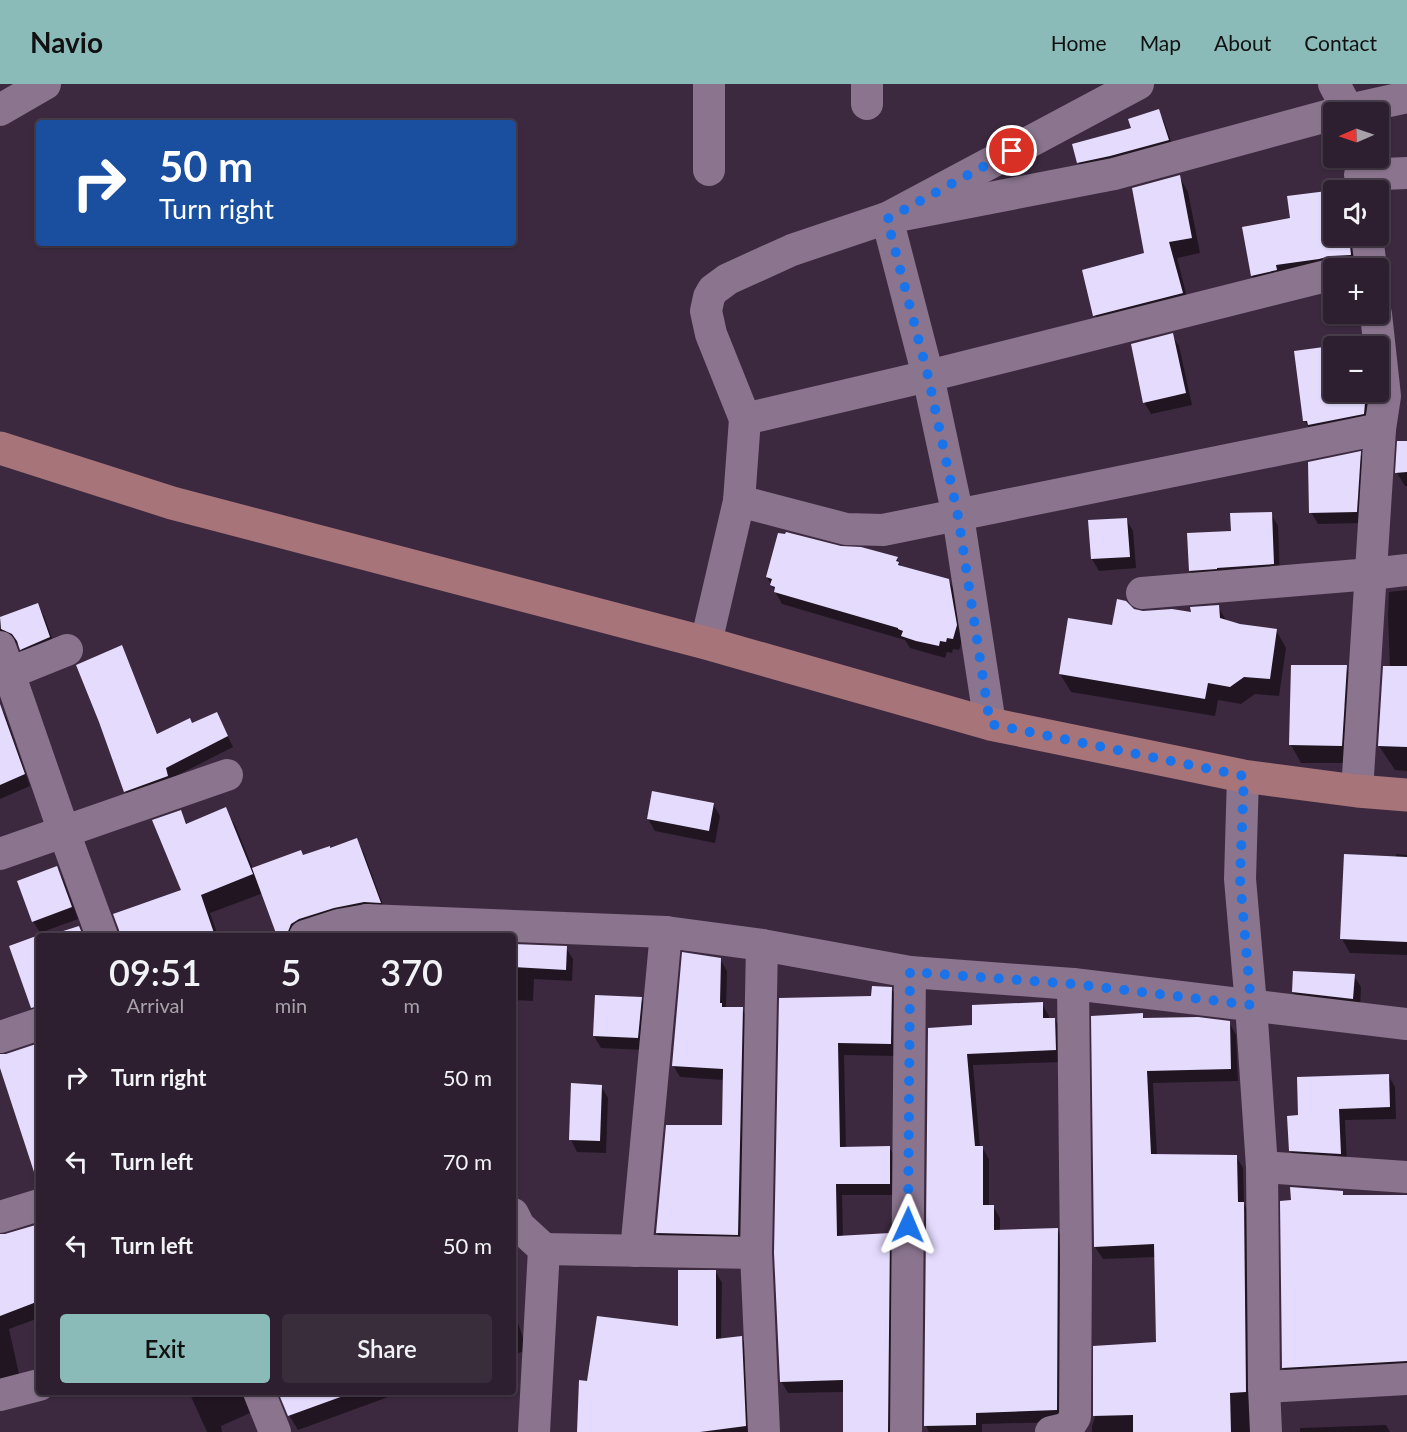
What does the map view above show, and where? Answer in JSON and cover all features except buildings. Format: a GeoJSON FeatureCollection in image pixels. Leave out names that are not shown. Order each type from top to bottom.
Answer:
{"type":"FeatureCollection","features":[{"type":"Feature","properties":{"kind":"main road"},"geometry":{"type":"LineString","coordinates":[[0,448],[172,503],[706,642],[990,724],[1244,776],[1357,791],[1407,795]]}},
{"type":"Feature","properties":{"kind":"street"},"geometry":{"type":"LineString","coordinates":[[0,110],[45,84]]}},
{"type":"Feature","properties":{"kind":"street"},"geometry":{"type":"LineString","coordinates":[[709,84],[709,170]]}},
{"type":"Feature","properties":{"kind":"street"},"geometry":{"type":"LineString","coordinates":[[887,219],[1138,84]]}},
{"type":"Feature","properties":{"kind":"street"},"geometry":{"type":"LineString","coordinates":[[1374,102],[1407,97]]}},
{"type":"Feature","properties":{"kind":"street"},"geometry":{"type":"LineString","coordinates":[[706,642],[739,501],[745,419],[711,334],[706,311],[713,290],[728,279],[792,250],[887,219],[1114,174],[1323,112]]}},
{"type":"Feature","properties":{"kind":"street"},"geometry":{"type":"LineString","coordinates":[[1360,174],[1407,173]]}},
{"type":"Feature","properties":{"kind":"street"},"geometry":{"type":"LineString","coordinates":[[887,219],[928,376],[958,516],[990,724]]}},
{"type":"Feature","properties":{"kind":"street"},"geometry":{"type":"LineString","coordinates":[[745,419],[928,376],[1323,277]]}},
{"type":"Feature","properties":{"kind":"street"},"geometry":{"type":"LineString","coordinates":[[1357,791],[1380,429],[1396,395],[1378,324]]}},
{"type":"Feature","properties":{"kind":"street"},"geometry":{"type":"LineString","coordinates":[[739,501],[846,529],[883,530],[1380,429]]}},
{"type":"Feature","properties":{"kind":"street"},"geometry":{"type":"LineString","coordinates":[[1142,593],[1407,570]]}},
{"type":"Feature","properties":{"kind":"street"},"geometry":{"type":"LineString","coordinates":[[66,650],[3,666],[101,933]]}},
{"type":"Feature","properties":{"kind":"street"},"geometry":{"type":"LineString","coordinates":[[0,854],[227,775]]}},
{"type":"Feature","properties":{"kind":"street"},"geometry":{"type":"LineString","coordinates":[[1244,776],[1240,879],[1262,1167],[1266,1432]]}},
{"type":"Feature","properties":{"kind":"street"},"geometry":{"type":"LineString","coordinates":[[314,933],[339,925],[371,928],[666,932],[762,945],[910,972],[1073,984],[1407,1024]]}},
{"type":"Feature","properties":{"kind":"street"},"geometry":{"type":"LineString","coordinates":[[636,1251],[666,932]]}},
{"type":"Feature","properties":{"kind":"street"},"geometry":{"type":"LineString","coordinates":[[762,945],[756,1253],[764,1432]]}},
{"type":"Feature","properties":{"kind":"street"},"geometry":{"type":"LineString","coordinates":[[906,1432],[910,972]]}},
{"type":"Feature","properties":{"kind":"street"},"geometry":{"type":"LineString","coordinates":[[1051,1432],[1068,1428],[1076,1417],[1073,984]]}},
{"type":"Feature","properties":{"kind":"street"},"geometry":{"type":"LineString","coordinates":[[0,1037],[36,1025]]}},
{"type":"Feature","properties":{"kind":"street"},"geometry":{"type":"LineString","coordinates":[[1262,1167],[1407,1176]]}},
{"type":"Feature","properties":{"kind":"street"},"geometry":{"type":"LineString","coordinates":[[0,1217],[36,1206]]}},
{"type":"Feature","properties":{"kind":"street"},"geometry":{"type":"LineString","coordinates":[[516,1223],[544,1249],[756,1253]]}},
{"type":"Feature","properties":{"kind":"street"},"geometry":{"type":"LineString","coordinates":[[534,1432],[544,1249]]}},
{"type":"Feature","properties":{"kind":"street"},"geometry":{"type":"LineString","coordinates":[[1264,1388],[1407,1379]]}},
{"type":"Feature","properties":{"kind":"street"},"geometry":{"type":"LineString","coordinates":[[0,1395],[36,1386]]}},
{"type":"Feature","properties":{"kind":"street"},"geometry":{"type":"LineString","coordinates":[[260,1395],[275,1432]]}},
{"type":"Feature","properties":{"kind":"route"},"geometry":{"type":"LineString","coordinates":[[908,1225],[910,972],[1073,984],[1251,1005],[1240,879],[1244,776],[990,724],[958,516],[928,376],[887,219],[1012,151]]}}]}
